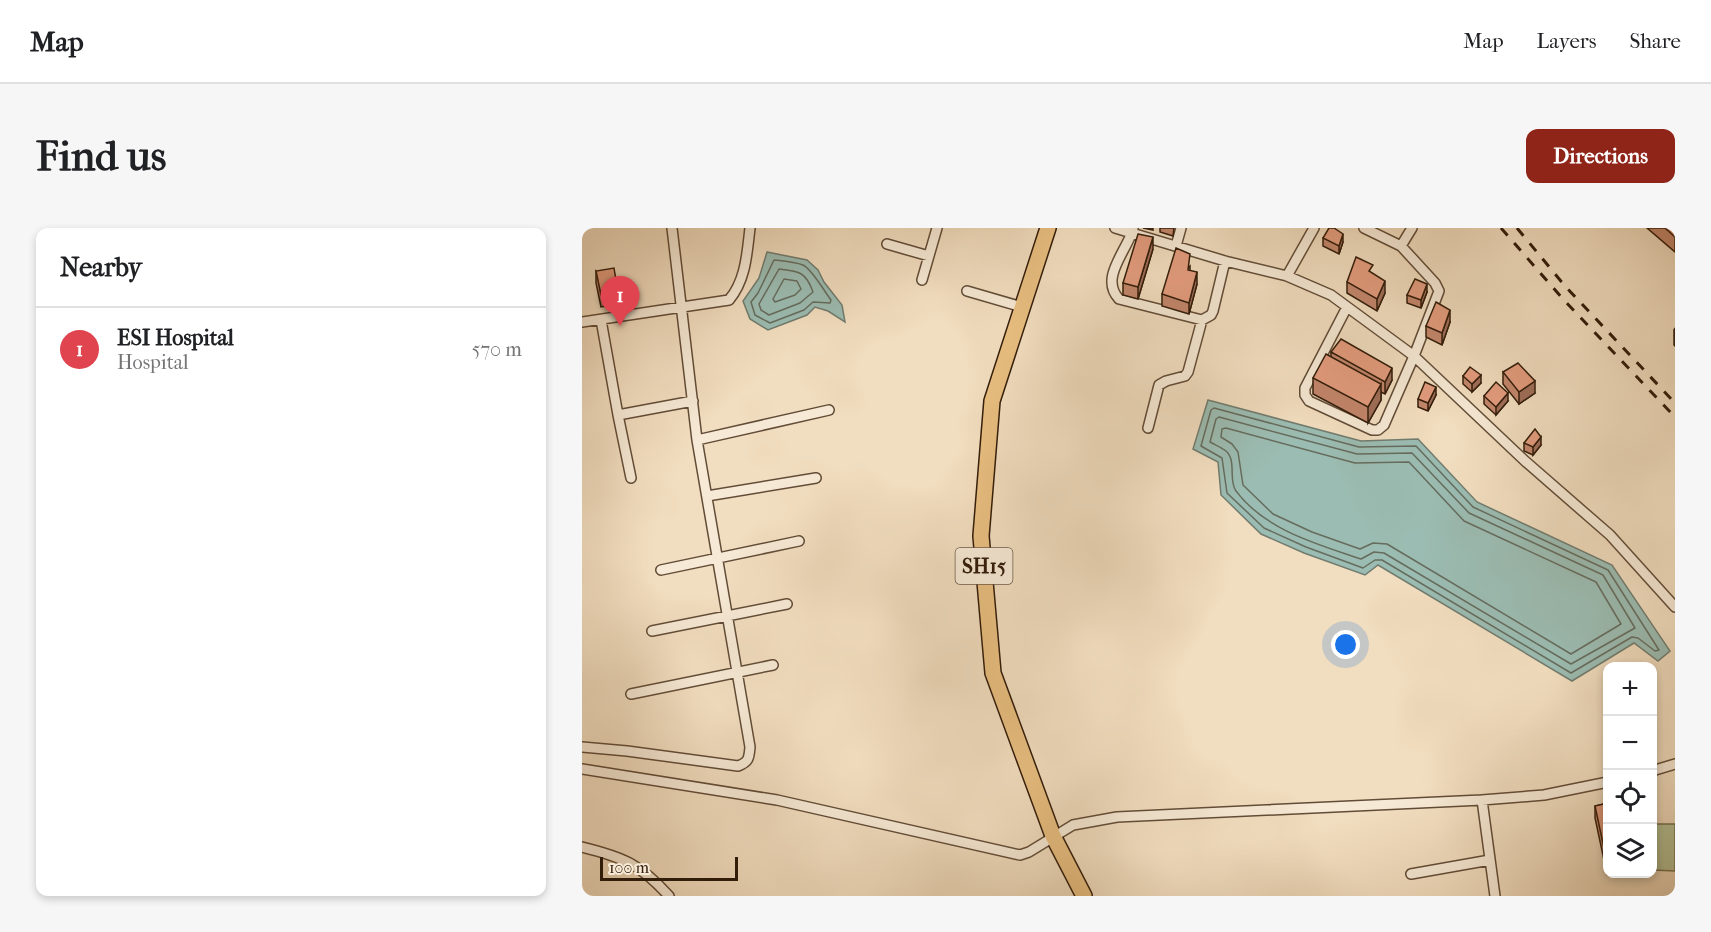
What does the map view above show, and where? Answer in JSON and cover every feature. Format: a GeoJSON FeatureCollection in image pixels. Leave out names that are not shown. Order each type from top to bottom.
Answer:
{"type":"FeatureCollection","features":[{"type":"Feature","properties":{"kind":"main road","name":"SH15"},"geometry":{"type":"LineString","coordinates":[[1048,228],[992,401],[981,536],[993,673],[1053,836],[1084,896]]}},
{"type":"Feature","properties":{"kind":"street"},"geometry":{"type":"LineString","coordinates":[[582,747],[738,766],[746,764],[749,759],[750,747],[697,440],[672,228]]}},
{"type":"Feature","properties":{"kind":"street"},"geometry":{"type":"LineString","coordinates":[[582,322],[729,300],[737,290],[746,261],[750,228]]}},
{"type":"Feature","properties":{"kind":"street"},"geometry":{"type":"LineString","coordinates":[[922,280],[937,228]]}},
{"type":"Feature","properties":{"kind":"street"},"geometry":{"type":"LineString","coordinates":[[1115,228],[1132,231],[1225,261],[1287,276],[1331,295],[1414,356],[1525,461],[1611,535],[1675,608]]}},
{"type":"Feature","properties":{"kind":"street"},"geometry":{"type":"LineString","coordinates":[[1176,246],[1181,228]]}},
{"type":"Feature","properties":{"kind":"street"},"geometry":{"type":"LineString","coordinates":[[1287,276],[1314,228]]}},
{"type":"Feature","properties":{"kind":"street"},"geometry":{"type":"LineString","coordinates":[[1347,307],[1305,388],[1305,395],[1309,400],[1372,430],[1378,430],[1384,425],[1439,291],[1401,246],[1364,228]]}},
{"type":"Feature","properties":{"kind":"street"},"geometry":{"type":"LineString","coordinates":[[1401,246],[1412,228]]}},
{"type":"Feature","properties":{"kind":"street"},"geometry":{"type":"LineString","coordinates":[[1132,231],[1114,269],[1113,293],[1119,299],[1202,320],[1208,318],[1213,310],[1225,261]]}},
{"type":"Feature","properties":{"kind":"street"},"geometry":{"type":"LineString","coordinates":[[886,244],[929,256]]}},
{"type":"Feature","properties":{"kind":"street"},"geometry":{"type":"LineString","coordinates":[[967,291],[1022,308]]}},
{"type":"Feature","properties":{"kind":"street"},"geometry":{"type":"LineString","coordinates":[[601,320],[631,478]]}},
{"type":"Feature","properties":{"kind":"street"},"geometry":{"type":"LineString","coordinates":[[1148,428],[1159,385],[1185,376],[1188,372],[1202,320]]}},
{"type":"Feature","properties":{"kind":"street"},"geometry":{"type":"LineString","coordinates":[[618,416],[693,401]]}},
{"type":"Feature","properties":{"kind":"street"},"geometry":{"type":"LineString","coordinates":[[697,440],[829,410]]}},
{"type":"Feature","properties":{"kind":"street"},"geometry":{"type":"LineString","coordinates":[[707,496],[816,478]]}},
{"type":"Feature","properties":{"kind":"street"},"geometry":{"type":"LineString","coordinates":[[661,570],[800,541]]}},
{"type":"Feature","properties":{"kind":"street"},"geometry":{"type":"LineString","coordinates":[[652,631],[787,604]]}},
{"type":"Feature","properties":{"kind":"street"},"geometry":{"type":"LineString","coordinates":[[631,694],[773,665]]}},
{"type":"Feature","properties":{"kind":"street"},"geometry":{"type":"LineString","coordinates":[[1656,770],[1675,764]]}},
{"type":"Feature","properties":{"kind":"street"},"geometry":{"type":"LineString","coordinates":[[582,769],[777,800],[1013,855],[1029,852],[1073,825],[1117,817],[1482,800],[1544,795],[1603,783]]}},
{"type":"Feature","properties":{"kind":"street"},"geometry":{"type":"LineString","coordinates":[[1482,800],[1495,896]]}},
{"type":"Feature","properties":{"kind":"street"},"geometry":{"type":"LineString","coordinates":[[582,847],[636,864],[652,876],[669,896]]}},
{"type":"Feature","properties":{"kind":"street"},"geometry":{"type":"LineString","coordinates":[[1411,874],[1490,860]]}},
{"type":"Feature","properties":{"kind":"green space"},"geometry":{"type":"Polygon","coordinates":[[[1657,824],[1675,824],[1675,871],[1657,870],[1657,824]]]}},
{"type":"Feature","properties":{"kind":"water"},"geometry":{"type":"Polygon","coordinates":[[[767,252],[807,260],[818,270],[824,282],[842,305],[845,322],[828,311],[815,307],[807,315],[768,330],[750,319],[743,301],[759,278],[767,252]]]}},
{"type":"Feature","properties":{"kind":"water"},"geometry":{"type":"Polygon","coordinates":[[[1208,400],[1361,441],[1418,439],[1477,502],[1612,565],[1670,651],[1658,661],[1634,643],[1572,681],[1378,565],[1365,575],[1304,553],[1261,534],[1221,495],[1218,462],[1193,449],[1208,400]]]}},
{"type":"Feature","properties":{"kind":"building"},"geometry":{"type":"Polygon","coordinates":[[[1329,228],[1334,228],[1343,234],[1339,246],[1323,238],[1329,228]]]}},
{"type":"Feature","properties":{"kind":"building"},"geometry":{"type":"Polygon","coordinates":[[[1665,228],[1675,228],[1675,237],[1665,228]]]}},
{"type":"Feature","properties":{"kind":"building"},"geometry":{"type":"Polygon","coordinates":[[[1138,234],[1153,237],[1138,287],[1123,283],[1138,234]]]}},
{"type":"Feature","properties":{"kind":"building"},"geometry":{"type":"Polygon","coordinates":[[[1176,248],[1190,254],[1188,270],[1197,272],[1189,303],[1162,294],[1176,248]]]}},
{"type":"Feature","properties":{"kind":"building"},"geometry":{"type":"Polygon","coordinates":[[[1356,257],[1373,265],[1369,271],[1385,281],[1377,299],[1347,282],[1356,257]]]}},
{"type":"Feature","properties":{"kind":"building"},"geometry":{"type":"Polygon","coordinates":[[[614,268],[618,292],[601,295],[596,271],[614,268]]]}},
{"type":"Feature","properties":{"kind":"building"},"geometry":{"type":"Polygon","coordinates":[[[1415,279],[1427,284],[1421,300],[1407,295],[1415,279]]]}},
{"type":"Feature","properties":{"kind":"building"},"geometry":{"type":"Polygon","coordinates":[[[1436,302],[1450,310],[1442,333],[1426,326],[1436,302]]]}},
{"type":"Feature","properties":{"kind":"building"},"geometry":{"type":"Polygon","coordinates":[[[1341,339],[1392,368],[1385,382],[1331,352],[1341,339]]]}},
{"type":"Feature","properties":{"kind":"building"},"geometry":{"type":"Polygon","coordinates":[[[1326,354],[1381,384],[1368,407],[1313,378],[1326,354]]]}},
{"type":"Feature","properties":{"kind":"building"},"geometry":{"type":"Polygon","coordinates":[[[1518,363],[1535,381],[1519,392],[1503,372],[1518,363]]]}},
{"type":"Feature","properties":{"kind":"building"},"geometry":{"type":"Polygon","coordinates":[[[1470,367],[1481,375],[1472,384],[1463,376],[1470,367]]]}},
{"type":"Feature","properties":{"kind":"building"},"geometry":{"type":"Polygon","coordinates":[[[1425,382],[1436,387],[1428,403],[1418,399],[1425,382]]]}},
{"type":"Feature","properties":{"kind":"building"},"geometry":{"type":"Polygon","coordinates":[[[1496,382],[1508,393],[1496,407],[1484,396],[1496,382]]]}},
{"type":"Feature","properties":{"kind":"building"},"geometry":{"type":"Polygon","coordinates":[[[1535,429],[1541,437],[1533,447],[1524,443],[1535,429]]]}},
{"type":"Feature","properties":{"kind":"building"},"geometry":{"type":"Polygon","coordinates":[[[1603,804],[1603,843],[1595,806],[1603,804]]]}},
{"type":"Feature","properties":{"kind":"railway"},"geometry":{"type":"LineString","coordinates":[[1501,228],[1563,299],[1675,417]]}},
{"type":"Feature","properties":{"kind":"railway"},"geometry":{"type":"LineString","coordinates":[[1517,228],[1565,286],[1675,403]]}},
{"type":"Feature","properties":{"kind":"place","name":"ESI Hospital"},"geometry":{"type":"Point","coordinates":[620,326]}}]}
